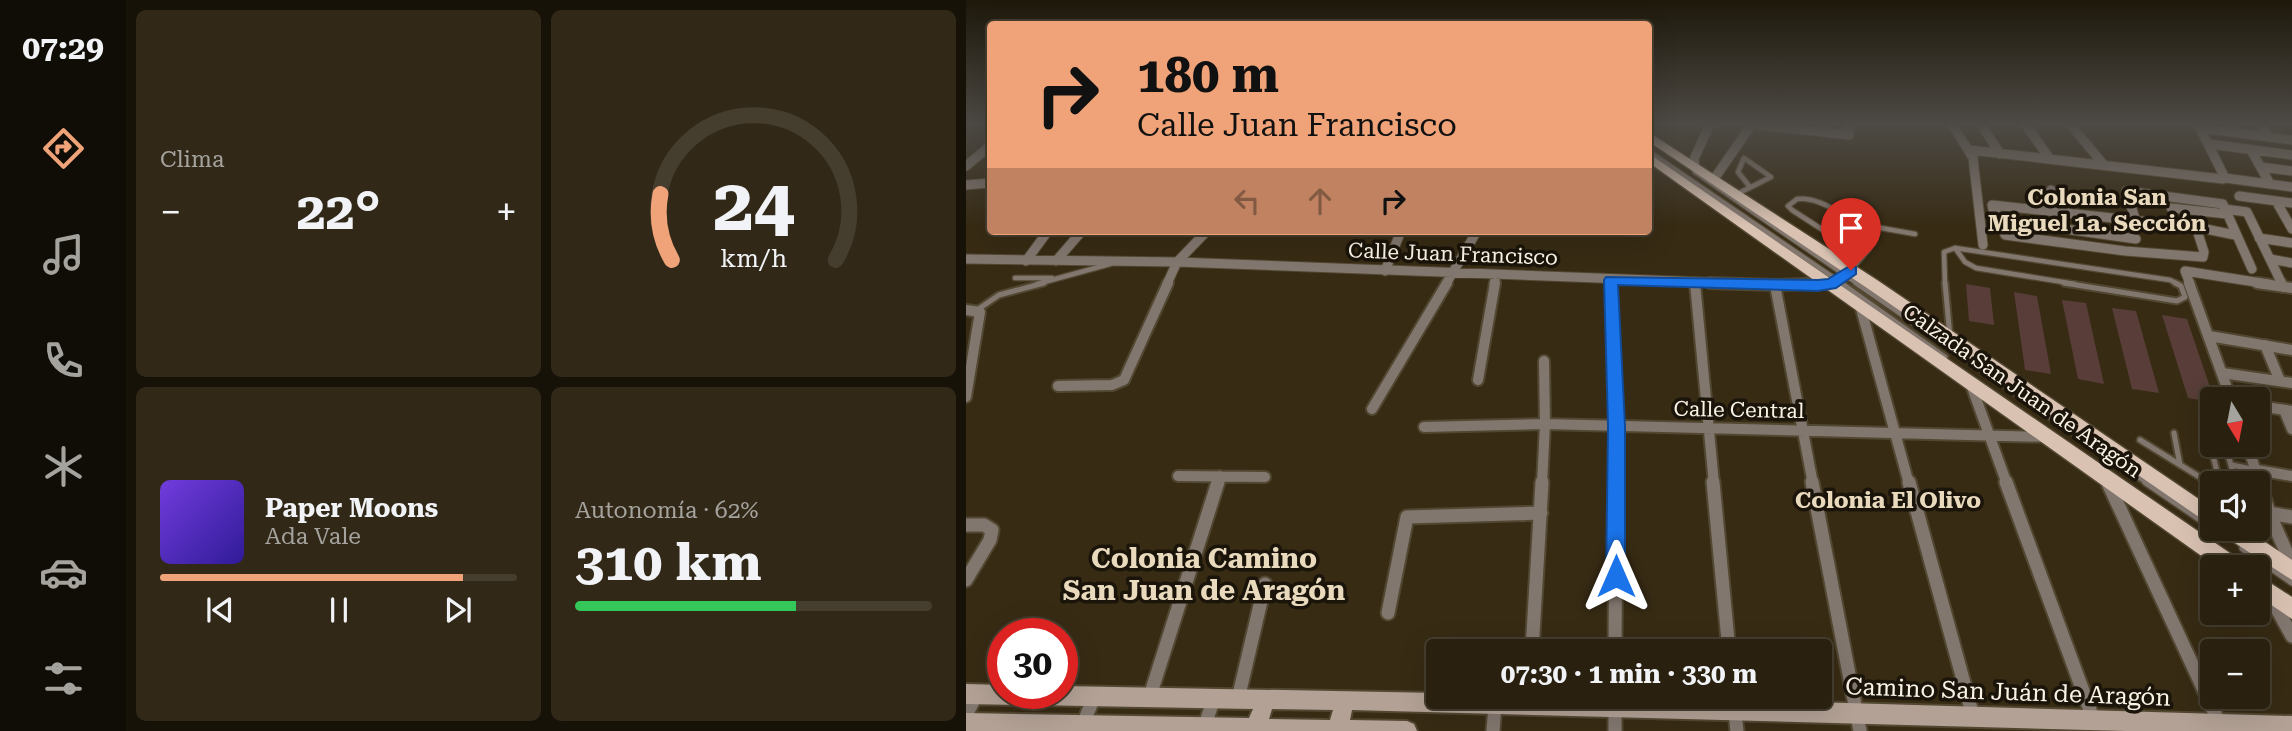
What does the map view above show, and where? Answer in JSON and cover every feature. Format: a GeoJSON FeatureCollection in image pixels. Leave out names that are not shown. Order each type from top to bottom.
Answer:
{"type":"FeatureCollection","features":[{"type":"Feature","properties":{"kind":"main road","name":"Calzada San Juan de Aragón"},"geometry":{"type":"LineString","coordinates":[[1654,158],[1841,277],[1950,338],[2200,510]]}},
{"type":"Feature","properties":{"kind":"main road","name":"Calzada San Juan de Aragón"},"geometry":{"type":"LineString","coordinates":[[1683,158],[1737,194],[1841,277],[1860,305],[1969,379],[2107,480],[2222,555]]}},
{"type":"Feature","properties":{"kind":"main road"},"geometry":{"type":"LineString","coordinates":[[2247,541],[2292,571]]}},
{"type":"Feature","properties":{"kind":"main road"},"geometry":{"type":"LineString","coordinates":[[2270,591],[2292,608]]}},
{"type":"Feature","properties":{"kind":"street"},"geometry":{"type":"LineString","coordinates":[[1695,158],[1695,166]]}},
{"type":"Feature","properties":{"kind":"street"},"geometry":{"type":"LineString","coordinates":[[1714,179],[1728,158]]}},
{"type":"Feature","properties":{"kind":"street"},"geometry":{"type":"LineString","coordinates":[[1971,158],[1983,245]]}},
{"type":"Feature","properties":{"kind":"street"},"geometry":{"type":"LineString","coordinates":[[2041,158],[2292,187]]}},
{"type":"Feature","properties":{"kind":"street"},"geometry":{"type":"LineString","coordinates":[[2098,158],[2104,165]]}},
{"type":"Feature","properties":{"kind":"street"},"geometry":{"type":"LineString","coordinates":[[2214,158],[2222,179]]}},
{"type":"Feature","properties":{"kind":"street"},"geometry":{"type":"LineString","coordinates":[[2256,158],[2270,184]]}},
{"type":"Feature","properties":{"kind":"street"},"geometry":{"type":"LineString","coordinates":[[2261,167],[2291,173]]}},
{"type":"Feature","properties":{"kind":"street"},"geometry":{"type":"LineString","coordinates":[[966,185],[987,183]]}},
{"type":"Feature","properties":{"kind":"street"},"geometry":{"type":"LineString","coordinates":[[2051,190],[2058,212]]}},
{"type":"Feature","properties":{"kind":"street"},"geometry":{"type":"LineString","coordinates":[[2137,220],[2126,191],[2247,212],[2270,260],[2288,287]]}},
{"type":"Feature","properties":{"kind":"street"},"geometry":{"type":"LineString","coordinates":[[2239,196],[2292,203]]}},
{"type":"Feature","properties":{"kind":"street"},"geometry":{"type":"LineString","coordinates":[[2276,201],[2291,224]]}},
{"type":"Feature","properties":{"kind":"street"},"geometry":{"type":"LineString","coordinates":[[2196,227],[2204,252],[2203,257],[2125,251],[2005,235],[2001,220],[1994,214],[1992,205],[2196,227],[2235,235]]}},
{"type":"Feature","properties":{"kind":"street"},"geometry":{"type":"LineString","coordinates":[[2183,226],[2171,208],[2225,209]]}},
{"type":"Feature","properties":{"kind":"street"},"geometry":{"type":"LineString","coordinates":[[2225,209],[2250,265],[2236,260]]}},
{"type":"Feature","properties":{"kind":"street"},"geometry":{"type":"LineString","coordinates":[[2001,220],[2136,239]]}},
{"type":"Feature","properties":{"kind":"street"},"geometry":{"type":"LineString","coordinates":[[1026,261],[1045,235]]}},
{"type":"Feature","properties":{"kind":"street"},"geometry":{"type":"LineString","coordinates":[[1056,261],[1079,235]]}},
{"type":"Feature","properties":{"kind":"street"},"geometry":{"type":"LineString","coordinates":[[1058,386],[1112,386],[1125,380],[1177,262],[1203,235]]}},
{"type":"Feature","properties":{"kind":"street"},"geometry":{"type":"LineString","coordinates":[[1385,271],[1399,235]]}},
{"type":"Feature","properties":{"kind":"street"},"geometry":{"type":"LineString","coordinates":[[1372,409],[1475,235]]}},
{"type":"Feature","properties":{"kind":"street"},"geometry":{"type":"LineString","coordinates":[[2259,238],[2292,243]]}},
{"type":"Feature","properties":{"kind":"street","name":"Calle Juan Francisco"},"geometry":{"type":"LineString","coordinates":[[966,259],[1177,262],[1775,285],[1841,277]]}},
{"type":"Feature","properties":{"kind":"street"},"geometry":{"type":"LineString","coordinates":[[2270,260],[2292,263]]}},
{"type":"Feature","properties":{"kind":"street"},"geometry":{"type":"LineString","coordinates":[[2227,387],[2185,271],[2288,287]]}},
{"type":"Feature","properties":{"kind":"street"},"geometry":{"type":"LineString","coordinates":[[1478,380],[1496,275]]}},
{"type":"Feature","properties":{"kind":"street"},"geometry":{"type":"LineString","coordinates":[[1611,280],[1616,426],[1615,639]]}},
{"type":"Feature","properties":{"kind":"street"},"geometry":{"type":"LineString","coordinates":[[1695,282],[1728,639]]}},
{"type":"Feature","properties":{"kind":"street"},"geometry":{"type":"LineString","coordinates":[[1775,285],[1858,722]]}},
{"type":"Feature","properties":{"kind":"street"},"geometry":{"type":"LineString","coordinates":[[1860,305],[1973,716]]}},
{"type":"Feature","properties":{"kind":"street"},"geometry":{"type":"LineString","coordinates":[[966,397],[974,310]]}},
{"type":"Feature","properties":{"kind":"street"},"geometry":{"type":"LineString","coordinates":[[2209,336],[2292,350]]}},
{"type":"Feature","properties":{"kind":"street"},"geometry":{"type":"LineString","coordinates":[[2265,345],[2280,381]]}},
{"type":"Feature","properties":{"kind":"street"},"geometry":{"type":"LineString","coordinates":[[1533,639],[1545,424],[1544,361]]}},
{"type":"Feature","properties":{"kind":"street"},"geometry":{"type":"LineString","coordinates":[[2222,373],[2292,383]]}},
{"type":"Feature","properties":{"kind":"street"},"geometry":{"type":"LineString","coordinates":[[1969,379],[2094,720]]}},
{"type":"Feature","properties":{"kind":"street"},"geometry":{"type":"LineString","coordinates":[[2270,409],[2288,411],[2292,429]]}},
{"type":"Feature","properties":{"kind":"street","name":"Calle Central"},"geometry":{"type":"LineString","coordinates":[[1424,426],[1545,424],[2052,438]]}},
{"type":"Feature","properties":{"kind":"street"},"geometry":{"type":"LineString","coordinates":[[2252,457],[2257,470],[2292,476]]}},
{"type":"Feature","properties":{"kind":"street"},"geometry":{"type":"LineString","coordinates":[[1150,696],[1220,476]]}},
{"type":"Feature","properties":{"kind":"street"},"geometry":{"type":"LineString","coordinates":[[1178,477],[1265,477]]}},
{"type":"Feature","properties":{"kind":"street"},"geometry":{"type":"LineString","coordinates":[[2107,480],[2221,727]]}},
{"type":"Feature","properties":{"kind":"street"},"geometry":{"type":"LineString","coordinates":[[1388,613],[1407,517],[1541,513]]}},
{"type":"Feature","properties":{"kind":"street"},"geometry":{"type":"LineString","coordinates":[[2270,513],[2290,517]]}},
{"type":"Feature","properties":{"kind":"street"},"geometry":{"type":"LineString","coordinates":[[2270,515],[2292,565]]}},
{"type":"Feature","properties":{"kind":"street"},"geometry":{"type":"LineString","coordinates":[[966,524],[984,525],[992,530],[990,540],[966,580]]}},
{"type":"Feature","properties":{"kind":"street"},"geometry":{"type":"LineString","coordinates":[[1238,699],[1265,584]]}},
{"type":"Feature","properties":{"kind":"street"},"geometry":{"type":"LineString","coordinates":[[2270,600],[2292,636]]}},
{"type":"Feature","properties":{"kind":"street"},"geometry":{"type":"LineString","coordinates":[[966,715],[972,694]]}},
{"type":"Feature","properties":{"kind":"street","name":"Camino San Juán de Aragón"},"geometry":{"type":"LineString","coordinates":[[972,694],[1426,703]]}},
{"type":"Feature","properties":{"kind":"street"},"geometry":{"type":"LineString","coordinates":[[1081,728],[1095,695]]}},
{"type":"Feature","properties":{"kind":"street"},"geometry":{"type":"LineString","coordinates":[[1204,729],[1214,698]]}},
{"type":"Feature","properties":{"kind":"street"},"geometry":{"type":"LineString","coordinates":[[1256,728],[1265,700]]}},
{"type":"Feature","properties":{"kind":"street"},"geometry":{"type":"LineString","coordinates":[[1337,730],[1345,701]]}},
{"type":"Feature","properties":{"kind":"street"},"geometry":{"type":"LineString","coordinates":[[1366,730],[1372,701]]}},
{"type":"Feature","properties":{"kind":"street"},"geometry":{"type":"LineString","coordinates":[[1493,731],[1495,709]]}},
{"type":"Feature","properties":{"kind":"street"},"geometry":{"type":"LineString","coordinates":[[1615,709],[1615,731]]}},
{"type":"Feature","properties":{"kind":"street"},"geometry":{"type":"LineString","coordinates":[[1735,709],[1737,731]]}},
{"type":"Feature","properties":{"kind":"street","name":"Camino San Juán de Aragón"},"geometry":{"type":"LineString","coordinates":[[1773,709],[1858,722],[1973,716],[2221,727],[2292,726]]}},
{"type":"Feature","properties":{"kind":"street"},"geometry":{"type":"LineString","coordinates":[[966,723],[1081,728],[1407,731]]}},
{"type":"Feature","properties":{"kind":"lane"},"geometry":{"type":"LineString","coordinates":[[1672,158],[1841,277],[2223,555]]}},
{"type":"Feature","properties":{"kind":"lane"},"geometry":{"type":"LineString","coordinates":[[1737,194],[1772,176],[1744,158]]}},
{"type":"Feature","properties":{"kind":"lane"},"geometry":{"type":"LineString","coordinates":[[1744,158],[1741,159],[1738,173],[1751,187]]}},
{"type":"Feature","properties":{"kind":"lane"},"geometry":{"type":"LineString","coordinates":[[1864,257],[1788,206],[1798,198],[1805,198],[1851,223],[1915,234]]}},
{"type":"Feature","properties":{"kind":"lane"},"geometry":{"type":"LineString","coordinates":[[1841,277],[1864,257],[1869,249],[1869,243],[1851,223]]}},
{"type":"Feature","properties":{"kind":"lane"},"geometry":{"type":"LineString","coordinates":[[1950,338],[1943,256],[1944,252],[1955,248],[2170,280],[2181,286],[2185,297],[2177,301],[1976,268],[1965,262],[1955,248]]}},
{"type":"Feature","properties":{"kind":"lane"},"geometry":{"type":"LineString","coordinates":[[974,310],[999,295],[1117,262]]}},
{"type":"Feature","properties":{"kind":"lane"},"geometry":{"type":"LineString","coordinates":[[1841,277],[2200,519]]}},
{"type":"Feature","properties":{"kind":"lane"},"geometry":{"type":"LineString","coordinates":[[1015,278],[1059,278]]}},
{"type":"Feature","properties":{"kind":"lane"},"geometry":{"type":"LineString","coordinates":[[2174,433],[2180,465]]}},
{"type":"Feature","properties":{"kind":"lane"},"geometry":{"type":"LineString","coordinates":[[2140,440],[2200,477]]}},
{"type":"Feature","properties":{"kind":"lane"},"geometry":{"type":"LineString","coordinates":[[2229,457],[2233,471]]}},
{"type":"Feature","properties":{"kind":"lane"},"geometry":{"type":"LineString","coordinates":[[2232,465],[2257,470]]}},
{"type":"Feature","properties":{"kind":"lane"},"geometry":{"type":"LineString","coordinates":[[2244,541],[2292,582]]}},
{"type":"Feature","properties":{"kind":"lane"},"geometry":{"type":"LineString","coordinates":[[2270,588],[2292,599]]}},
{"type":"Feature","properties":{"kind":"building"},"geometry":{"type":"Polygon","coordinates":[[[1966,284],[1990,288],[1994,325],[1969,321],[1966,284]]]}},
{"type":"Feature","properties":{"kind":"building"},"geometry":{"type":"Polygon","coordinates":[[[2014,292],[2037,296],[2051,374],[2025,370],[2014,292]]]}},
{"type":"Feature","properties":{"kind":"building"},"geometry":{"type":"Polygon","coordinates":[[[2062,300],[2086,303],[2104,384],[2078,379],[2062,300]]]}},
{"type":"Feature","properties":{"kind":"building"},"geometry":{"type":"Polygon","coordinates":[[[2112,308],[2136,311],[2159,393],[2132,389],[2112,308]]]}},
{"type":"Feature","properties":{"kind":"building"},"geometry":{"type":"Polygon","coordinates":[[[2162,315],[2187,319],[2210,387],[2200,387],[2200,400],[2188,398],[2162,315]]]}},
{"type":"Feature","properties":{"kind":"district","name":"Colonia San Miguel 1a. Sección"},"geometry":{"type":"Point","coordinates":[2097,210]}},
{"type":"Feature","properties":{"kind":"district","name":"Colonia El Olivo"},"geometry":{"type":"Point","coordinates":[1888,500]}},
{"type":"Feature","properties":{"kind":"district","name":"Colonia Camino San Juan de Aragón"},"geometry":{"type":"Point","coordinates":[1204,574]}},
{"type":"Feature","properties":{"kind":"route"},"geometry":{"type":"LineString","coordinates":[[1616,576],[1616,426],[1611,280],[1818,285],[1831,284],[1851,270]]}}]}
